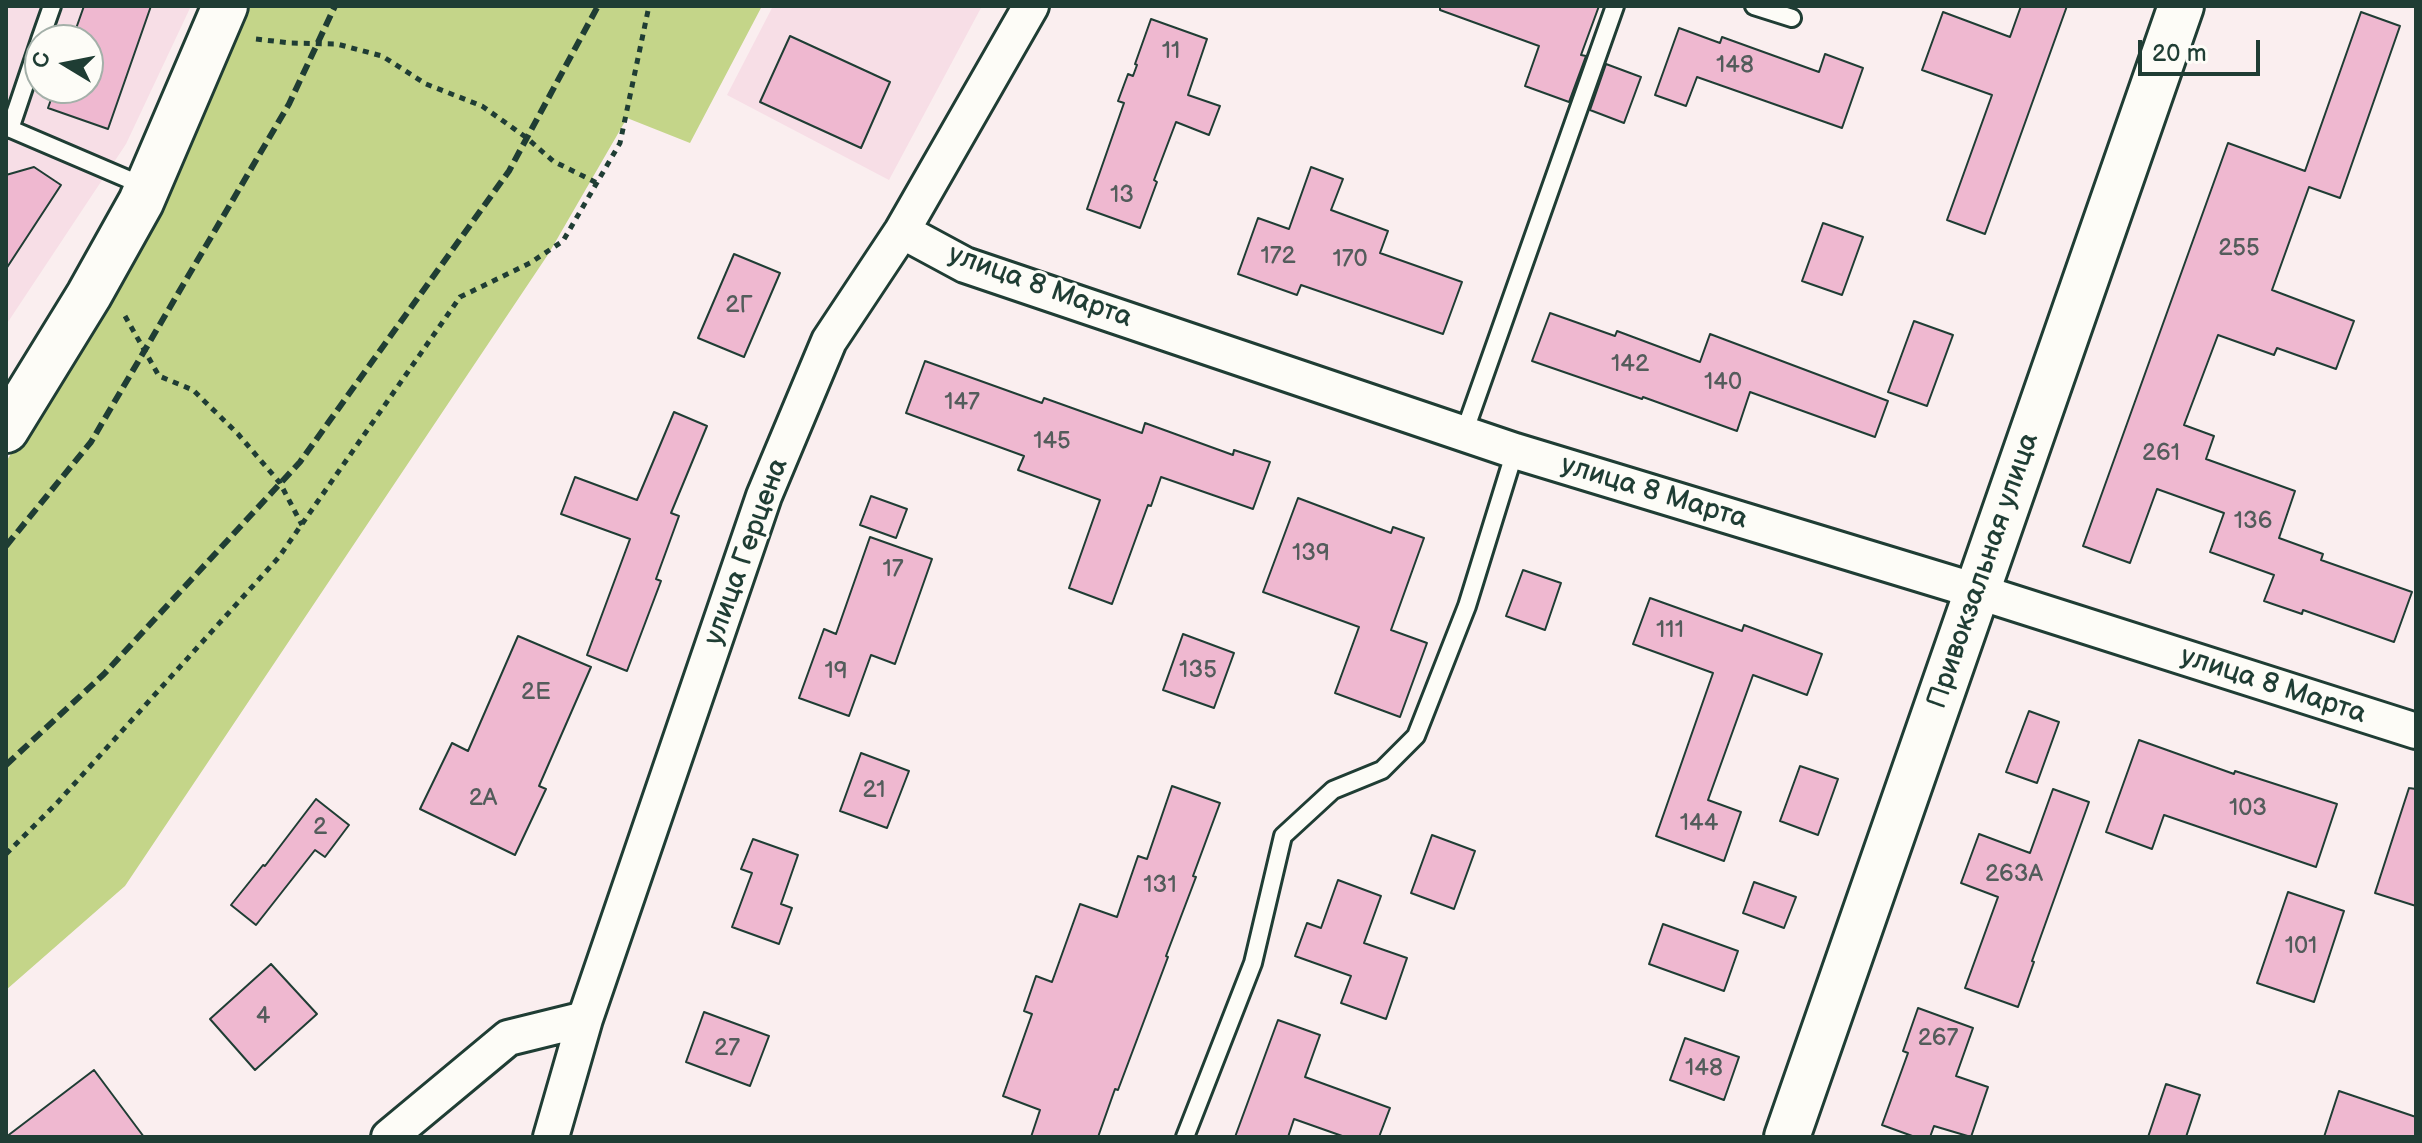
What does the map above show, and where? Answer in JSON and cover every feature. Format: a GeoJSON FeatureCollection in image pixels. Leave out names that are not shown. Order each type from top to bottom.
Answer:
{"type":"FeatureCollection","features":[{"type":"Feature","properties":{"kind":"street","name":"улица Герцена"},"geometry":{"type":"LineString","coordinates":[[551,1137],[585,1019],[764,496],[829,341],[902,231],[1031,6]]}},
{"type":"Feature","properties":{"kind":"street","name":"Привокзальная улица"},"geometry":{"type":"LineString","coordinates":[[1787,1137],[2181,6]]}},
{"type":"Feature","properties":{"kind":"street"},"geometry":{"type":"LineString","coordinates":[[6,430],[101,273],[147,187],[220,20]]}},
{"type":"Feature","properties":{"kind":"street","name":"улица 8 Марта"},"geometry":{"type":"LineString","coordinates":[[902,231],[965,265],[1515,451],[1976,591],[2416,731]]}},
{"type":"Feature","properties":{"kind":"street"},"geometry":{"type":"LineString","coordinates":[[389,1137],[508,1038],[585,1019]]}},
{"type":"Feature","properties":{"kind":"lane"},"geometry":{"type":"LineString","coordinates":[[1464,433],[1615,6]]}},
{"type":"Feature","properties":{"kind":"lane"},"geometry":{"type":"LineString","coordinates":[[1754,6],[1792,18]]}},
{"type":"Feature","properties":{"kind":"lane"},"geometry":{"type":"LineString","coordinates":[[24,84],[8,128],[147,187]]}},
{"type":"Feature","properties":{"kind":"lane"},"geometry":{"type":"LineString","coordinates":[[1185,1137],[1253,963],[1283,836],[1333,790],[1382,770],[1416,736],[1467,606],[1515,451]]}},
{"type":"Feature","properties":{"kind":"path"},"geometry":{"type":"LineString","coordinates":[[6,854],[57,803],[279,557],[460,297],[530,263],[563,241],[620,143],[649,6]]}},
{"type":"Feature","properties":{"kind":"path"},"geometry":{"type":"LineString","coordinates":[[220,20],[290,43],[337,44],[382,56],[426,84],[482,106],[553,161],[597,183]]}},
{"type":"Feature","properties":{"kind":"path"},"geometry":{"type":"LineString","coordinates":[[101,273],[159,376],[193,390],[238,434],[280,483],[302,525]]}},
{"type":"Feature","properties":{"kind":"shaded area"},"geometry":{"type":"Polygon","coordinates":[[[6,6],[191,6],[126,144],[6,325],[6,6]]]}},
{"type":"Feature","properties":{"kind":"shaded area"},"geometry":{"type":"Polygon","coordinates":[[[773,6],[982,6],[889,180],[727,95],[773,6]]]}},
{"type":"Feature","properties":{"kind":"green space"},"geometry":{"type":"Polygon","coordinates":[[[242,6],[762,6],[690,143],[627,118],[549,253],[125,886],[6,990],[6,462],[130,255],[242,6]]]}},
{"type":"Feature","properties":{"kind":"building"},"geometry":{"type":"Polygon","coordinates":[[[84,6],[151,6],[108,129],[48,108],[49,104],[104,104],[104,24],[78,24],[84,6]]]}},
{"type":"Feature","properties":{"kind":"building"},"geometry":{"type":"Polygon","coordinates":[[[1440,6],[1599,6],[1581,55],[1586,56],[1569,102],[1525,86],[1539,46],[1440,10],[1440,6]]]}},
{"type":"Feature","properties":{"kind":"building"},"geometry":{"type":"Polygon","coordinates":[[[2021,6],[2067,6],[1985,234],[1947,220],[1992,95],[1922,70],[1943,12],[2010,37],[2021,6]]]}},
{"type":"Feature","properties":{"kind":"building"},"geometry":{"type":"Polygon","coordinates":[[[2361,12],[2400,26],[2340,198],[2309,187],[2272,290],[2354,321],[2336,369],[2277,348],[2274,355],[2218,335],[2184,425],[2214,436],[2206,459],[2295,491],[2279,538],[2323,554],[2321,560],[2412,592],[2394,642],[2303,610],[2302,614],[2264,601],[2274,575],[2210,552],[2224,513],[2157,489],[2130,563],[2083,546],[2228,143],[2305,171],[2361,12]]]}},
{"type":"Feature","properties":{"kind":"building"},"geometry":{"type":"Polygon","coordinates":[[[1151,19],[1207,39],[1188,95],[1220,106],[1209,135],[1176,122],[1140,228],[1087,209],[1124,103],[1118,101],[1128,74],[1133,76],[1151,19]]]}},
{"type":"Feature","properties":{"kind":"building"},"geometry":{"type":"Polygon","coordinates":[[[1679,28],[1720,43],[1722,37],[1819,72],[1825,54],[1863,68],[1842,128],[1697,77],[1686,106],[1655,95],[1679,28]]]}},
{"type":"Feature","properties":{"kind":"building"},"geometry":{"type":"Polygon","coordinates":[[[790,36],[890,82],[861,148],[760,102],[790,36]]]}},
{"type":"Feature","properties":{"kind":"building"},"geometry":{"type":"Polygon","coordinates":[[[1606,64],[1641,77],[1624,123],[1590,110],[1606,64]]]}},
{"type":"Feature","properties":{"kind":"building"},"geometry":{"type":"Polygon","coordinates":[[[34,167],[61,185],[6,269],[6,175],[34,167]]]}},
{"type":"Feature","properties":{"kind":"building"},"geometry":{"type":"Polygon","coordinates":[[[1311,167],[1343,179],[1331,210],[1388,231],[1380,253],[1462,282],[1443,334],[1301,285],[1297,295],[1238,274],[1258,218],[1289,229],[1311,167]]]}},
{"type":"Feature","properties":{"kind":"building"},"geometry":{"type":"Polygon","coordinates":[[[1823,223],[1863,237],[1842,295],[1802,281],[1823,223]]]}},
{"type":"Feature","properties":{"kind":"building"},"geometry":{"type":"Polygon","coordinates":[[[734,254],[780,273],[744,357],[698,338],[734,254]]]}},
{"type":"Feature","properties":{"kind":"building"},"geometry":{"type":"Polygon","coordinates":[[[1550,313],[1615,336],[1617,331],[1700,362],[1710,334],[1888,401],[1875,437],[1750,392],[1737,431],[1532,361],[1550,313]]]}},
{"type":"Feature","properties":{"kind":"building"},"geometry":{"type":"Polygon","coordinates":[[[1914,321],[1953,335],[1927,406],[1888,392],[1914,321]]]}},
{"type":"Feature","properties":{"kind":"building"},"geometry":{"type":"Polygon","coordinates":[[[925,361],[1042,403],[1044,398],[1142,433],[1145,423],[1233,455],[1234,450],[1270,462],[1253,509],[1161,477],[1112,604],[1069,588],[1100,500],[1018,470],[1024,456],[906,413],[925,361]]]}},
{"type":"Feature","properties":{"kind":"building"},"geometry":{"type":"Polygon","coordinates":[[[674,412],[707,426],[671,513],[679,516],[656,579],[661,581],[627,671],[587,655],[630,539],[561,514],[575,477],[637,500],[674,412]]]}},
{"type":"Feature","properties":{"kind":"building"},"geometry":{"type":"Polygon","coordinates":[[[871,496],[907,509],[896,538],[860,525],[871,496]]]}},
{"type":"Feature","properties":{"kind":"building"},"geometry":{"type":"Polygon","coordinates":[[[1298,498],[1391,533],[1393,527],[1424,538],[1391,630],[1427,643],[1400,717],[1335,693],[1359,627],[1263,592],[1298,498]]]}},
{"type":"Feature","properties":{"kind":"building"},"geometry":{"type":"Polygon","coordinates":[[[870,537],[932,559],[895,664],[871,655],[849,716],[799,698],[824,629],[836,634],[870,537]]]}},
{"type":"Feature","properties":{"kind":"building"},"geometry":{"type":"Polygon","coordinates":[[[1523,570],[1561,583],[1545,630],[1506,616],[1523,570]]]}},
{"type":"Feature","properties":{"kind":"building"},"geometry":{"type":"Polygon","coordinates":[[[1650,598],[1742,631],[1744,625],[1822,654],[1807,695],[1753,675],[1708,800],[1741,812],[1724,861],[1656,836],[1713,673],[1633,644],[1650,598]]]}},
{"type":"Feature","properties":{"kind":"building"},"geometry":{"type":"Polygon","coordinates":[[[1183,634],[1234,653],[1214,708],[1163,690],[1183,634]]]}},
{"type":"Feature","properties":{"kind":"building"},"geometry":{"type":"Polygon","coordinates":[[[518,636],[591,667],[539,786],[546,789],[515,855],[420,809],[452,743],[468,751],[518,636]]]}},
{"type":"Feature","properties":{"kind":"building"},"geometry":{"type":"Polygon","coordinates":[[[2029,711],[2059,722],[2037,783],[2006,772],[2029,711]]]}},
{"type":"Feature","properties":{"kind":"building"},"geometry":{"type":"Polygon","coordinates":[[[2139,740],[2234,774],[2235,771],[2337,804],[2316,867],[2164,815],[2152,849],[2106,832],[2139,740]]]}},
{"type":"Feature","properties":{"kind":"building"},"geometry":{"type":"Polygon","coordinates":[[[861,753],[909,771],[887,828],[840,811],[861,753]]]}},
{"type":"Feature","properties":{"kind":"building"},"geometry":{"type":"Polygon","coordinates":[[[1800,766],[1838,779],[1818,835],[1780,821],[1800,766]]]}},
{"type":"Feature","properties":{"kind":"building"},"geometry":{"type":"Polygon","coordinates":[[[1172,786],[1220,803],[1168,957],[1118,1090],[1115,1089],[1098,1137],[1031,1137],[1040,1110],[1003,1096],[1032,1014],[1024,1011],[1036,976],[1052,982],[1080,904],[1117,917],[1138,856],[1147,859],[1172,786]]]}},
{"type":"Feature","properties":{"kind":"building"},"geometry":{"type":"Polygon","coordinates":[[[2409,788],[2416,789],[2416,906],[2375,893],[2409,788]]]}},
{"type":"Feature","properties":{"kind":"building"},"geometry":{"type":"Polygon","coordinates":[[[2053,789],[2089,802],[2018,1007],[1965,988],[1998,897],[1961,883],[1979,834],[2030,853],[2053,789]]]}},
{"type":"Feature","properties":{"kind":"building"},"geometry":{"type":"Polygon","coordinates":[[[316,799],[349,825],[325,857],[315,850],[256,925],[231,905],[316,799]]]}},
{"type":"Feature","properties":{"kind":"building"},"geometry":{"type":"Polygon","coordinates":[[[1432,835],[1475,851],[1454,909],[1411,893],[1432,835]]]}},
{"type":"Feature","properties":{"kind":"building"},"geometry":{"type":"Polygon","coordinates":[[[753,839],[798,855],[781,904],[792,908],[779,944],[732,927],[752,873],[741,869],[753,839]]]}},
{"type":"Feature","properties":{"kind":"building"},"geometry":{"type":"Polygon","coordinates":[[[1338,880],[1381,896],[1364,943],[1407,958],[1386,1019],[1341,1003],[1351,976],[1295,956],[1307,923],[1321,928],[1338,880]]]}},
{"type":"Feature","properties":{"kind":"building"},"geometry":{"type":"Polygon","coordinates":[[[1754,882],[1796,897],[1784,928],[1743,913],[1754,882]]]}},
{"type":"Feature","properties":{"kind":"building"},"geometry":{"type":"Polygon","coordinates":[[[2288,892],[2344,911],[2314,1002],[2257,983],[2288,892]]]}},
{"type":"Feature","properties":{"kind":"building"},"geometry":{"type":"Polygon","coordinates":[[[1663,924],[1738,951],[1724,991],[1649,964],[1663,924]]]}},
{"type":"Feature","properties":{"kind":"building"},"geometry":{"type":"Polygon","coordinates":[[[271,964],[317,1014],[255,1070],[210,1019],[271,964]]]}},
{"type":"Feature","properties":{"kind":"building"},"geometry":{"type":"Polygon","coordinates":[[[1918,1008],[1973,1028],[1956,1076],[1988,1087],[1971,1137],[1934,1126],[1930,1137],[1915,1137],[1882,1125],[1908,1053],[1903,1051],[1918,1008]]]}},
{"type":"Feature","properties":{"kind":"building"},"geometry":{"type":"Polygon","coordinates":[[[704,1012],[769,1036],[750,1086],[686,1062],[704,1012]]]}},
{"type":"Feature","properties":{"kind":"building"},"geometry":{"type":"Polygon","coordinates":[[[1278,1020],[1320,1035],[1305,1077],[1390,1108],[1379,1137],[1345,1137],[1294,1119],[1288,1137],[1235,1137],[1278,1020]]]}},
{"type":"Feature","properties":{"kind":"building"},"geometry":{"type":"Polygon","coordinates":[[[1685,1038],[1739,1057],[1724,1100],[1670,1080],[1685,1038]]]}},
{"type":"Feature","properties":{"kind":"building"},"geometry":{"type":"Polygon","coordinates":[[[94,1070],[144,1137],[6,1137],[94,1070]]]}},
{"type":"Feature","properties":{"kind":"building"},"geometry":{"type":"Polygon","coordinates":[[[2166,1084],[2200,1095],[2186,1137],[2148,1137],[2166,1084]]]}},
{"type":"Feature","properties":{"kind":"building"},"geometry":{"type":"Polygon","coordinates":[[[2339,1091],[2416,1117],[2416,1137],[2324,1137],[2339,1091]]]}},
{"type":"Feature","properties":{"kind":"railway"},"geometry":{"type":"LineString","coordinates":[[6,546],[91,442],[289,104],[335,6]]}},
{"type":"Feature","properties":{"kind":"railway"},"geometry":{"type":"LineString","coordinates":[[6,765],[104,674],[300,462],[509,171],[598,6]]}}]}
